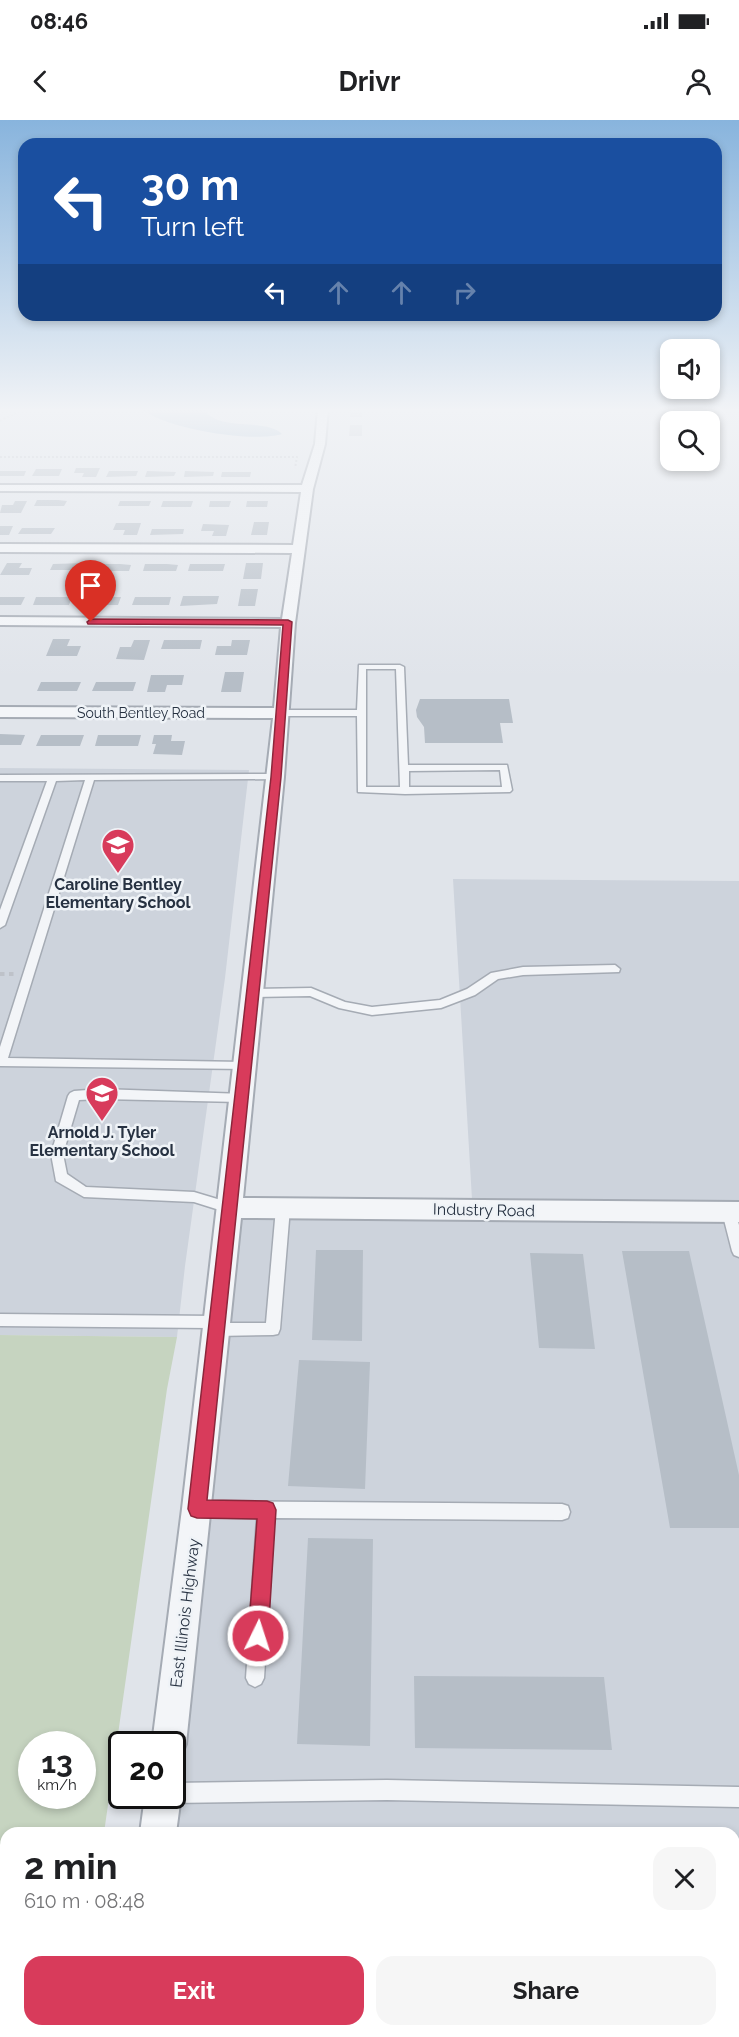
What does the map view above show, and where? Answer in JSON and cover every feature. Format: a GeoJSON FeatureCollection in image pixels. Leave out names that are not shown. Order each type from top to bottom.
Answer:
{"type":"FeatureCollection","features":[{"type":"Feature","properties":{"kind":"street","name":"East Illinois Highway"},"geometry":{"type":"LineString","coordinates":[[171,1731],[197,1509],[276,777],[288,622],[305,498]]}},
{"type":"Feature","properties":{"kind":"street"},"geometry":{"type":"LineString","coordinates":[[0,548],[298,549]]}},
{"type":"Feature","properties":{"kind":"street"},"geometry":{"type":"LineString","coordinates":[[0,621],[288,622]]}},
{"type":"Feature","properties":{"kind":"street","name":"South Bentley Road"},"geometry":{"type":"LineString","coordinates":[[0,712],[282,713]]}},
{"type":"Feature","properties":{"kind":"street","name":"Industry Road"},"geometry":{"type":"LineString","coordinates":[[229,1208],[734,1212]]}},
{"type":"Feature","properties":{"kind":"street"},"geometry":{"type":"LineString","coordinates":[[159,1827],[161,1809]]}},
{"type":"Feature","properties":{"kind":"lane"},"geometry":{"type":"LineString","coordinates":[[404,768],[504,768],[507,790],[405,790],[361,790],[362,667],[400,667],[404,768],[405,790]]}},
{"type":"Feature","properties":{"kind":"lane"},"geometry":{"type":"LineString","coordinates":[[282,713],[361,713]]}},
{"type":"Feature","properties":{"kind":"lane"},"geometry":{"type":"LineString","coordinates":[[0,778],[276,777]]}},
{"type":"Feature","properties":{"kind":"lane"},"geometry":{"type":"LineString","coordinates":[[0,924],[52,778]]}},
{"type":"Feature","properties":{"kind":"lane"},"geometry":{"type":"LineString","coordinates":[[90,778],[1,1062],[243,1066]]}},
{"type":"Feature","properties":{"kind":"lane"},"geometry":{"type":"LineString","coordinates":[[251,993],[311,992],[344,1005],[372,1011],[441,1004],[471,992],[495,976],[523,971],[615,969]]}},
{"type":"Feature","properties":{"kind":"lane"},"geometry":{"type":"LineString","coordinates":[[229,1208],[194,1197],[84,1192],[61,1177],[57,1154],[74,1096],[101,1094],[240,1098]]}},
{"type":"Feature","properties":{"kind":"lane"},"geometry":{"type":"LineString","coordinates":[[0,1320],[273,1329],[283,1208]]}},
{"type":"Feature","properties":{"kind":"lane"},"geometry":{"type":"LineString","coordinates":[[734,1212],[739,1251]]}},
{"type":"Feature","properties":{"kind":"lane"},"geometry":{"type":"LineString","coordinates":[[197,1509],[562,1512]]}},
{"type":"Feature","properties":{"kind":"lane"},"geometry":{"type":"LineString","coordinates":[[255,1678],[267,1510]]}},
{"type":"Feature","properties":{"kind":"lane"},"geometry":{"type":"LineString","coordinates":[[186,1793],[387,1791],[739,1797]]}},
{"type":"Feature","properties":{"kind":"shaded area"},"geometry":{"type":"Polygon","coordinates":[[[0,768],[249,770],[225,978],[177,1337],[0,1335],[0,768]]]}},
{"type":"Feature","properties":{"kind":"shaded area"},"geometry":{"type":"Polygon","coordinates":[[[453,879],[739,881],[739,1827],[169,1827],[171,1809],[186,1809],[186,1731],[180,1731],[238,1214],[473,1216],[453,879]]]}},
{"type":"Feature","properties":{"kind":"green space"},"geometry":{"type":"Polygon","coordinates":[[[0,1335],[177,1337],[167,1389],[118,1731],[108,1731],[108,1805],[105,1827],[0,1827],[0,1335]]]}},
{"type":"Feature","properties":{"kind":"building"},"geometry":{"type":"Polygon","coordinates":[[[37,500],[67,501],[64,506],[34,506],[37,500]]]}},
{"type":"Feature","properties":{"kind":"building"},"geometry":{"type":"Polygon","coordinates":[[[15,501],[27,501],[21,513],[0,513],[2,505],[13,505],[15,501]]]}},
{"type":"Feature","properties":{"kind":"building"},"geometry":{"type":"Polygon","coordinates":[[[120,501],[151,501],[149,506],[118,506],[120,501]]]}},
{"type":"Feature","properties":{"kind":"building"},"geometry":{"type":"Polygon","coordinates":[[[163,501],[193,501],[191,507],[161,507],[163,501]]]}},
{"type":"Feature","properties":{"kind":"building"},"geometry":{"type":"Polygon","coordinates":[[[210,501],[231,501],[229,507],[209,507],[210,501]]]}},
{"type":"Feature","properties":{"kind":"building"},"geometry":{"type":"Polygon","coordinates":[[[247,501],[268,501],[267,507],[246,507],[247,501]]]}},
{"type":"Feature","properties":{"kind":"building"},"geometry":{"type":"Polygon","coordinates":[[[254,522],[269,522],[267,535],[251,535],[254,522]]]}},
{"type":"Feature","properties":{"kind":"building"},"geometry":{"type":"Polygon","coordinates":[[[116,523],[141,523],[137,535],[123,535],[125,530],[113,530],[116,523]]]}},
{"type":"Feature","properties":{"kind":"building"},"geometry":{"type":"Polygon","coordinates":[[[203,524],[229,525],[226,536],[212,536],[214,531],[201,531],[203,524]]]}},
{"type":"Feature","properties":{"kind":"building"},"geometry":{"type":"Polygon","coordinates":[[[0,526],[13,526],[9,535],[0,535],[0,526]]]}},
{"type":"Feature","properties":{"kind":"building"},"geometry":{"type":"Polygon","coordinates":[[[22,528],[55,528],[51,534],[18,534],[22,528]]]}},
{"type":"Feature","properties":{"kind":"building"},"geometry":{"type":"Polygon","coordinates":[[[152,529],[184,529],[183,534],[150,535],[152,529]]]}},
{"type":"Feature","properties":{"kind":"building"},"geometry":{"type":"Polygon","coordinates":[[[7,563],[22,563],[19,568],[32,568],[29,575],[0,575],[7,563]]]}},
{"type":"Feature","properties":{"kind":"building"},"geometry":{"type":"Polygon","coordinates":[[[86,563],[83,570],[50,570],[53,564],[86,563]]]}},
{"type":"Feature","properties":{"kind":"building"},"geometry":{"type":"Polygon","coordinates":[[[246,563],[263,563],[261,579],[243,579],[246,563]]]}},
{"type":"Feature","properties":{"kind":"building"},"geometry":{"type":"Polygon","coordinates":[[[98,564],[131,565],[129,571],[95,571],[98,564]]]}},
{"type":"Feature","properties":{"kind":"building"},"geometry":{"type":"Polygon","coordinates":[[[145,564],[178,565],[176,571],[143,571],[145,564]]]}},
{"type":"Feature","properties":{"kind":"building"},"geometry":{"type":"Polygon","coordinates":[[[190,564],[225,564],[223,571],[188,571],[190,564]]]}},
{"type":"Feature","properties":{"kind":"building"},"geometry":{"type":"Polygon","coordinates":[[[241,589],[258,589],[255,606],[238,606],[241,589]]]}},
{"type":"Feature","properties":{"kind":"building"},"geometry":{"type":"Polygon","coordinates":[[[183,596],[219,596],[217,604],[180,606],[183,596]]]}},
{"type":"Feature","properties":{"kind":"building"},"geometry":{"type":"Polygon","coordinates":[[[0,597],[25,597],[21,605],[0,605],[0,597]]]}},
{"type":"Feature","properties":{"kind":"building"},"geometry":{"type":"Polygon","coordinates":[[[36,597],[72,597],[69,605],[33,605],[36,597]]]}},
{"type":"Feature","properties":{"kind":"building"},"geometry":{"type":"Polygon","coordinates":[[[85,597],[121,597],[118,605],[82,605],[85,597]]]}},
{"type":"Feature","properties":{"kind":"building"},"geometry":{"type":"Polygon","coordinates":[[[135,597],[171,597],[169,605],[132,605],[135,597]]]}},
{"type":"Feature","properties":{"kind":"building"},"geometry":{"type":"Polygon","coordinates":[[[53,639],[70,639],[67,646],[81,646],[77,656],[46,656],[53,639]]]}},
{"type":"Feature","properties":{"kind":"building"},"geometry":{"type":"Polygon","coordinates":[[[134,640],[150,640],[144,660],[116,659],[120,647],[131,647],[134,640]]]}},
{"type":"Feature","properties":{"kind":"building"},"geometry":{"type":"Polygon","coordinates":[[[164,640],[202,640],[200,649],[161,649],[164,640]]]}},
{"type":"Feature","properties":{"kind":"building"},"geometry":{"type":"Polygon","coordinates":[[[232,640],[250,640],[247,655],[215,655],[217,646],[231,646],[232,640]]]}},
{"type":"Feature","properties":{"kind":"building"},"geometry":{"type":"Polygon","coordinates":[[[225,672],[244,672],[241,692],[221,692],[225,672]]]}},
{"type":"Feature","properties":{"kind":"building"},"geometry":{"type":"Polygon","coordinates":[[[151,675],[184,675],[182,685],[167,685],[165,692],[147,692],[151,675]]]}},
{"type":"Feature","properties":{"kind":"building"},"geometry":{"type":"Polygon","coordinates":[[[41,682],[81,682],[77,691],[37,691],[41,682]]]}},
{"type":"Feature","properties":{"kind":"building"},"geometry":{"type":"Polygon","coordinates":[[[96,682],[136,682],[133,691],[92,691],[96,682]]]}},
{"type":"Feature","properties":{"kind":"building"},"geometry":{"type":"Polygon","coordinates":[[[420,699],[509,699],[513,723],[500,723],[503,743],[425,743],[424,727],[417,717],[416,710],[420,699]]]}},
{"type":"Feature","properties":{"kind":"building"},"geometry":{"type":"Polygon","coordinates":[[[0,734],[25,735],[21,745],[0,745],[0,734]]]}},
{"type":"Feature","properties":{"kind":"building"},"geometry":{"type":"Polygon","coordinates":[[[41,735],[84,735],[80,746],[36,746],[41,735]]]}},
{"type":"Feature","properties":{"kind":"building"},"geometry":{"type":"Polygon","coordinates":[[[98,735],[141,735],[138,746],[95,746],[98,735]]]}},
{"type":"Feature","properties":{"kind":"building"},"geometry":{"type":"Polygon","coordinates":[[[154,735],[172,735],[171,741],[185,741],[182,755],[153,754],[156,744],[152,744],[154,735]]]}},
{"type":"Feature","properties":{"kind":"building"},"geometry":{"type":"Polygon","coordinates":[[[316,1250],[363,1250],[362,1341],[312,1340],[316,1250]]]}},
{"type":"Feature","properties":{"kind":"building"},"geometry":{"type":"Polygon","coordinates":[[[622,1251],[689,1251],[739,1475],[739,1528],[670,1528],[622,1251]]]}},
{"type":"Feature","properties":{"kind":"building"},"geometry":{"type":"Polygon","coordinates":[[[530,1253],[583,1254],[595,1349],[539,1348],[530,1253]]]}},
{"type":"Feature","properties":{"kind":"building"},"geometry":{"type":"Polygon","coordinates":[[[299,1360],[370,1362],[365,1489],[288,1486],[299,1360]]]}},
{"type":"Feature","properties":{"kind":"building"},"geometry":{"type":"Polygon","coordinates":[[[308,1538],[373,1539],[370,1746],[297,1744],[308,1538]]]}},
{"type":"Feature","properties":{"kind":"building"},"geometry":{"type":"Polygon","coordinates":[[[414,1676],[604,1677],[612,1750],[415,1748],[414,1676]]]}},
{"type":"Feature","properties":{"kind":"place","name":"Caroline Bentley Elementary School"},"geometry":{"type":"Point","coordinates":[118,874]}},
{"type":"Feature","properties":{"kind":"place","name":"Arnold J. Tyler Elementary School"},"geometry":{"type":"Point","coordinates":[102,1122]}},
{"type":"Feature","properties":{"kind":"route"},"geometry":{"type":"LineString","coordinates":[[91,622],[288,622],[276,777],[197,1509],[267,1510],[258,1636]]}}]}
